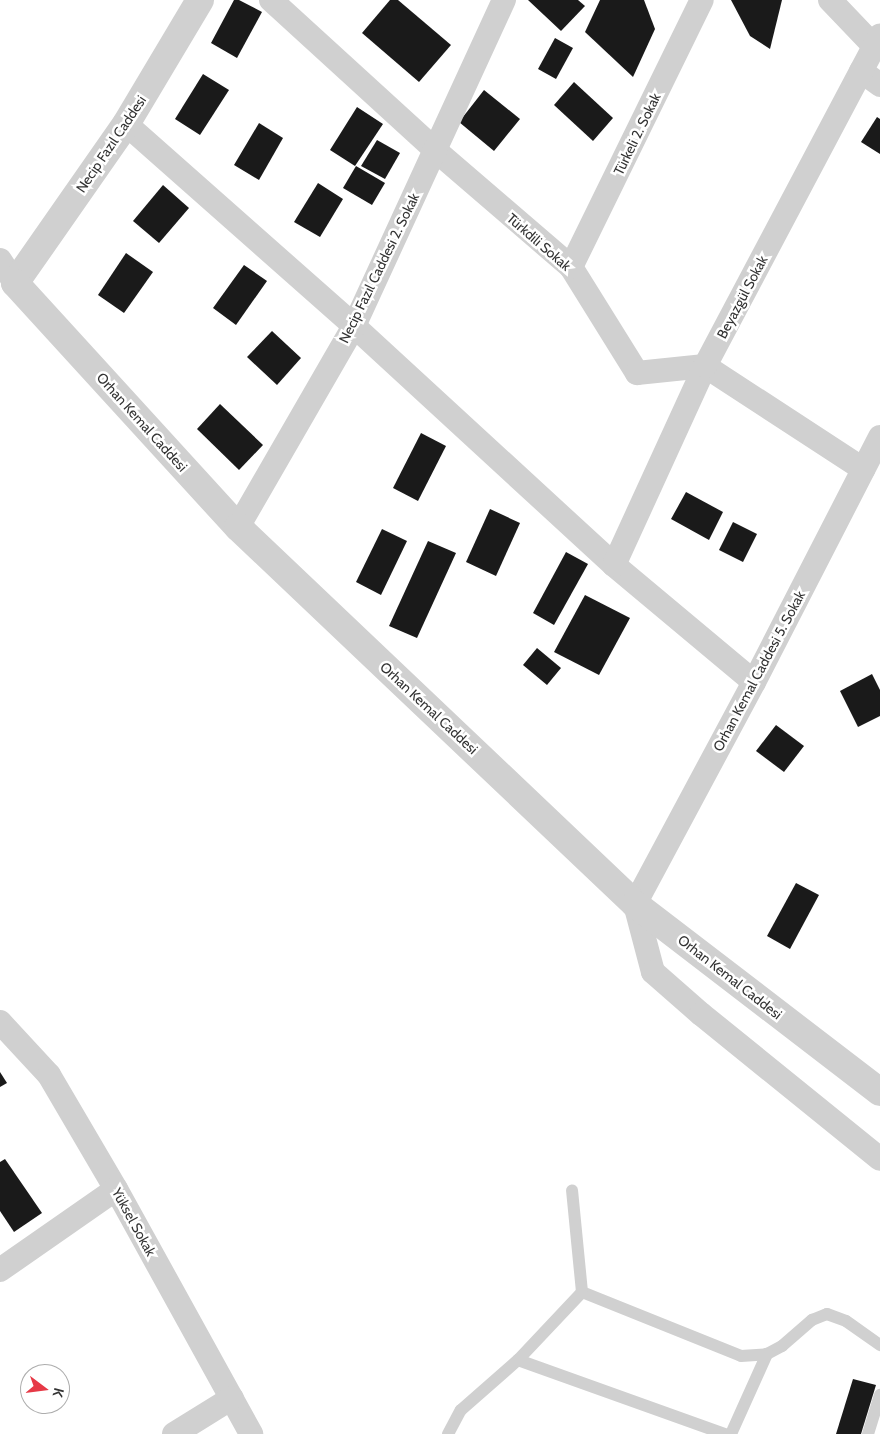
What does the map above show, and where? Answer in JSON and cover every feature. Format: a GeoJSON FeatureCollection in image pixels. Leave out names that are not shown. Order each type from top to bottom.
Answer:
{"type":"FeatureCollection","features":[{"type":"Feature","properties":{"kind":"street","name":"Necip Fazıl Caddesi"},"geometry":{"type":"LineString","coordinates":[[15,283],[126,124],[200,0]]}},
{"type":"Feature","properties":{"kind":"street","name":"Türkdili Sokak"},"geometry":{"type":"LineString","coordinates":[[271,0],[435,150],[571,267],[637,373],[705,366]]}},
{"type":"Feature","properties":{"kind":"street","name":"Necip Fazıl Caddesi 2. Sokak"},"geometry":{"type":"LineString","coordinates":[[238,527],[354,326],[504,0]]}},
{"type":"Feature","properties":{"kind":"street","name":"Türkeli 2. Sokak"},"geometry":{"type":"LineString","coordinates":[[571,267],[702,0]]}},
{"type":"Feature","properties":{"kind":"street"},"geometry":{"type":"LineString","coordinates":[[830,0],[877,41]]}},
{"type":"Feature","properties":{"kind":"street","name":"Beyazgül Sokak"},"geometry":{"type":"LineString","coordinates":[[614,565],[705,366],[877,41]]}},
{"type":"Feature","properties":{"kind":"street"},"geometry":{"type":"LineString","coordinates":[[861,71],[880,85]]}},
{"type":"Feature","properties":{"kind":"street"},"geometry":{"type":"LineString","coordinates":[[126,124],[354,326],[614,565],[754,682]]}},
{"type":"Feature","properties":{"kind":"street"},"geometry":{"type":"LineString","coordinates":[[0,260],[15,283]]}},
{"type":"Feature","properties":{"kind":"street","name":"Orhan Kemal Caddesi"},"geometry":{"type":"LineString","coordinates":[[15,283],[238,527],[635,904],[880,1092]]}},
{"type":"Feature","properties":{"kind":"street"},"geometry":{"type":"LineString","coordinates":[[705,366],[874,457]]}},
{"type":"Feature","properties":{"kind":"street","name":"Orhan Kemal Caddesi 5. Sokak"},"geometry":{"type":"LineString","coordinates":[[635,904],[874,457]]}},
{"type":"Feature","properties":{"kind":"street"},"geometry":{"type":"LineString","coordinates":[[635,904],[653,972],[701,1014],[880,1159]]}},
{"type":"Feature","properties":{"kind":"street","name":"Yüksel Sokak"},"geometry":{"type":"LineString","coordinates":[[0,1022],[49,1074],[116,1189],[251,1434]]}},
{"type":"Feature","properties":{"kind":"street"},"geometry":{"type":"LineString","coordinates":[[0,1270],[116,1189]]}},
{"type":"Feature","properties":{"kind":"street"},"geometry":{"type":"LineString","coordinates":[[174,1434],[232,1398]]}},
{"type":"Feature","properties":{"kind":"lane"},"geometry":{"type":"LineString","coordinates":[[448,1434],[461,1410],[518,1360],[582,1292],[572,1190]]}},
{"type":"Feature","properties":{"kind":"lane"},"geometry":{"type":"LineString","coordinates":[[582,1292],[741,1356],[767,1354],[782,1346],[812,1320],[827,1314],[846,1320],[880,1346]]}},
{"type":"Feature","properties":{"kind":"lane"},"geometry":{"type":"LineString","coordinates":[[731,1434],[767,1354]]}},
{"type":"Feature","properties":{"kind":"lane"},"geometry":{"type":"LineString","coordinates":[[518,1360],[725,1434]]}},
{"type":"Feature","properties":{"kind":"lane"},"geometry":{"type":"LineString","coordinates":[[868,1434],[880,1395]]}},
{"type":"Feature","properties":{"kind":"building"},"geometry":{"type":"Polygon","coordinates":[[[234,0],[239,0],[262,12],[237,58],[211,43],[234,0]]]}},
{"type":"Feature","properties":{"kind":"building"},"geometry":{"type":"Polygon","coordinates":[[[390,0],[398,0],[451,45],[419,82],[362,33],[390,0]]]}},
{"type":"Feature","properties":{"kind":"building"},"geometry":{"type":"Polygon","coordinates":[[[528,0],[578,0],[585,6],[561,31],[528,0]]]}},
{"type":"Feature","properties":{"kind":"building"},"geometry":{"type":"Polygon","coordinates":[[[600,0],[644,0],[655,29],[633,77],[585,32],[600,0]]]}},
{"type":"Feature","properties":{"kind":"building"},"geometry":{"type":"Polygon","coordinates":[[[731,0],[782,0],[770,49],[750,36],[731,0]]]}},
{"type":"Feature","properties":{"kind":"building"},"geometry":{"type":"Polygon","coordinates":[[[555,38],[573,48],[556,79],[538,69],[555,38]]]}},
{"type":"Feature","properties":{"kind":"building"},"geometry":{"type":"Polygon","coordinates":[[[203,74],[229,90],[200,135],[175,119],[203,74]]]}},
{"type":"Feature","properties":{"kind":"building"},"geometry":{"type":"Polygon","coordinates":[[[574,82],[613,118],[593,141],[554,105],[574,82]]]}},
{"type":"Feature","properties":{"kind":"building"},"geometry":{"type":"Polygon","coordinates":[[[484,90],[520,119],[494,151],[459,122],[484,90]]]}},
{"type":"Feature","properties":{"kind":"building"},"geometry":{"type":"Polygon","coordinates":[[[357,107],[383,124],[355,166],[330,150],[357,107]]]}},
{"type":"Feature","properties":{"kind":"building"},"geometry":{"type":"Polygon","coordinates":[[[877,117],[880,119],[880,154],[861,142],[877,117]]]}},
{"type":"Feature","properties":{"kind":"building"},"geometry":{"type":"Polygon","coordinates":[[[259,123],[283,138],[259,180],[234,165],[259,123]]]}},
{"type":"Feature","properties":{"kind":"building"},"geometry":{"type":"Polygon","coordinates":[[[377,140],[400,153],[385,179],[361,166],[377,140]]]}},
{"type":"Feature","properties":{"kind":"building"},"geometry":{"type":"Polygon","coordinates":[[[356,166],[385,183],[372,205],[343,188],[356,166]]]}},
{"type":"Feature","properties":{"kind":"building"},"geometry":{"type":"Polygon","coordinates":[[[318,183],[343,199],[320,237],[294,222],[318,183]]]}},
{"type":"Feature","properties":{"kind":"building"},"geometry":{"type":"Polygon","coordinates":[[[163,185],[189,208],[159,243],[133,221],[163,185]]]}},
{"type":"Feature","properties":{"kind":"building"},"geometry":{"type":"Polygon","coordinates":[[[126,253],[153,272],[124,313],[98,295],[126,253]]]}},
{"type":"Feature","properties":{"kind":"building"},"geometry":{"type":"Polygon","coordinates":[[[244,265],[267,281],[236,325],[213,308],[244,265]]]}},
{"type":"Feature","properties":{"kind":"building"},"geometry":{"type":"Polygon","coordinates":[[[272,331],[301,358],[277,385],[247,357],[272,331]]]}},
{"type":"Feature","properties":{"kind":"building"},"geometry":{"type":"Polygon","coordinates":[[[220,404],[263,445],[239,470],[197,429],[220,404]]]}},
{"type":"Feature","properties":{"kind":"building"},"geometry":{"type":"Polygon","coordinates":[[[421,433],[446,446],[418,501],[393,488],[421,433]]]}},
{"type":"Feature","properties":{"kind":"building"},"geometry":{"type":"Polygon","coordinates":[[[686,492],[723,512],[709,540],[671,519],[686,492]]]}},
{"type":"Feature","properties":{"kind":"building"},"geometry":{"type":"Polygon","coordinates":[[[490,509],[520,523],[496,576],[466,562],[490,509]]]}},
{"type":"Feature","properties":{"kind":"building"},"geometry":{"type":"Polygon","coordinates":[[[733,522],[757,534],[743,562],[719,550],[733,522]]]}},
{"type":"Feature","properties":{"kind":"building"},"geometry":{"type":"Polygon","coordinates":[[[382,529],[407,541],[381,595],[356,582],[382,529]]]}},
{"type":"Feature","properties":{"kind":"building"},"geometry":{"type":"Polygon","coordinates":[[[428,541],[456,553],[417,638],[389,626],[428,541]]]}},
{"type":"Feature","properties":{"kind":"building"},"geometry":{"type":"Polygon","coordinates":[[[566,552],[588,564],[554,625],[533,613],[566,552]]]}},
{"type":"Feature","properties":{"kind":"building"},"geometry":{"type":"Polygon","coordinates":[[[585,595],[630,618],[599,675],[554,652],[585,595]]]}},
{"type":"Feature","properties":{"kind":"building"},"geometry":{"type":"Polygon","coordinates":[[[537,648],[561,668],[547,685],[523,665],[537,648]]]}},
{"type":"Feature","properties":{"kind":"building"},"geometry":{"type":"Polygon","coordinates":[[[872,674],[880,690],[880,716],[858,727],[840,691],[872,674]]]}},
{"type":"Feature","properties":{"kind":"building"},"geometry":{"type":"Polygon","coordinates":[[[776,725],[804,746],[784,772],[756,751],[776,725]]]}},
{"type":"Feature","properties":{"kind":"building"},"geometry":{"type":"Polygon","coordinates":[[[796,883],[819,895],[790,949],[767,936],[796,883]]]}},
{"type":"Feature","properties":{"kind":"building"},"geometry":{"type":"Polygon","coordinates":[[[0,1072],[7,1083],[0,1087],[0,1072]]]}},
{"type":"Feature","properties":{"kind":"building"},"geometry":{"type":"Polygon","coordinates":[[[5,1159],[42,1213],[14,1232],[0,1211],[0,1162],[5,1159]]]}},
{"type":"Feature","properties":{"kind":"building"},"geometry":{"type":"Polygon","coordinates":[[[853,1379],[876,1385],[861,1434],[836,1434],[853,1379]]]}}]}
